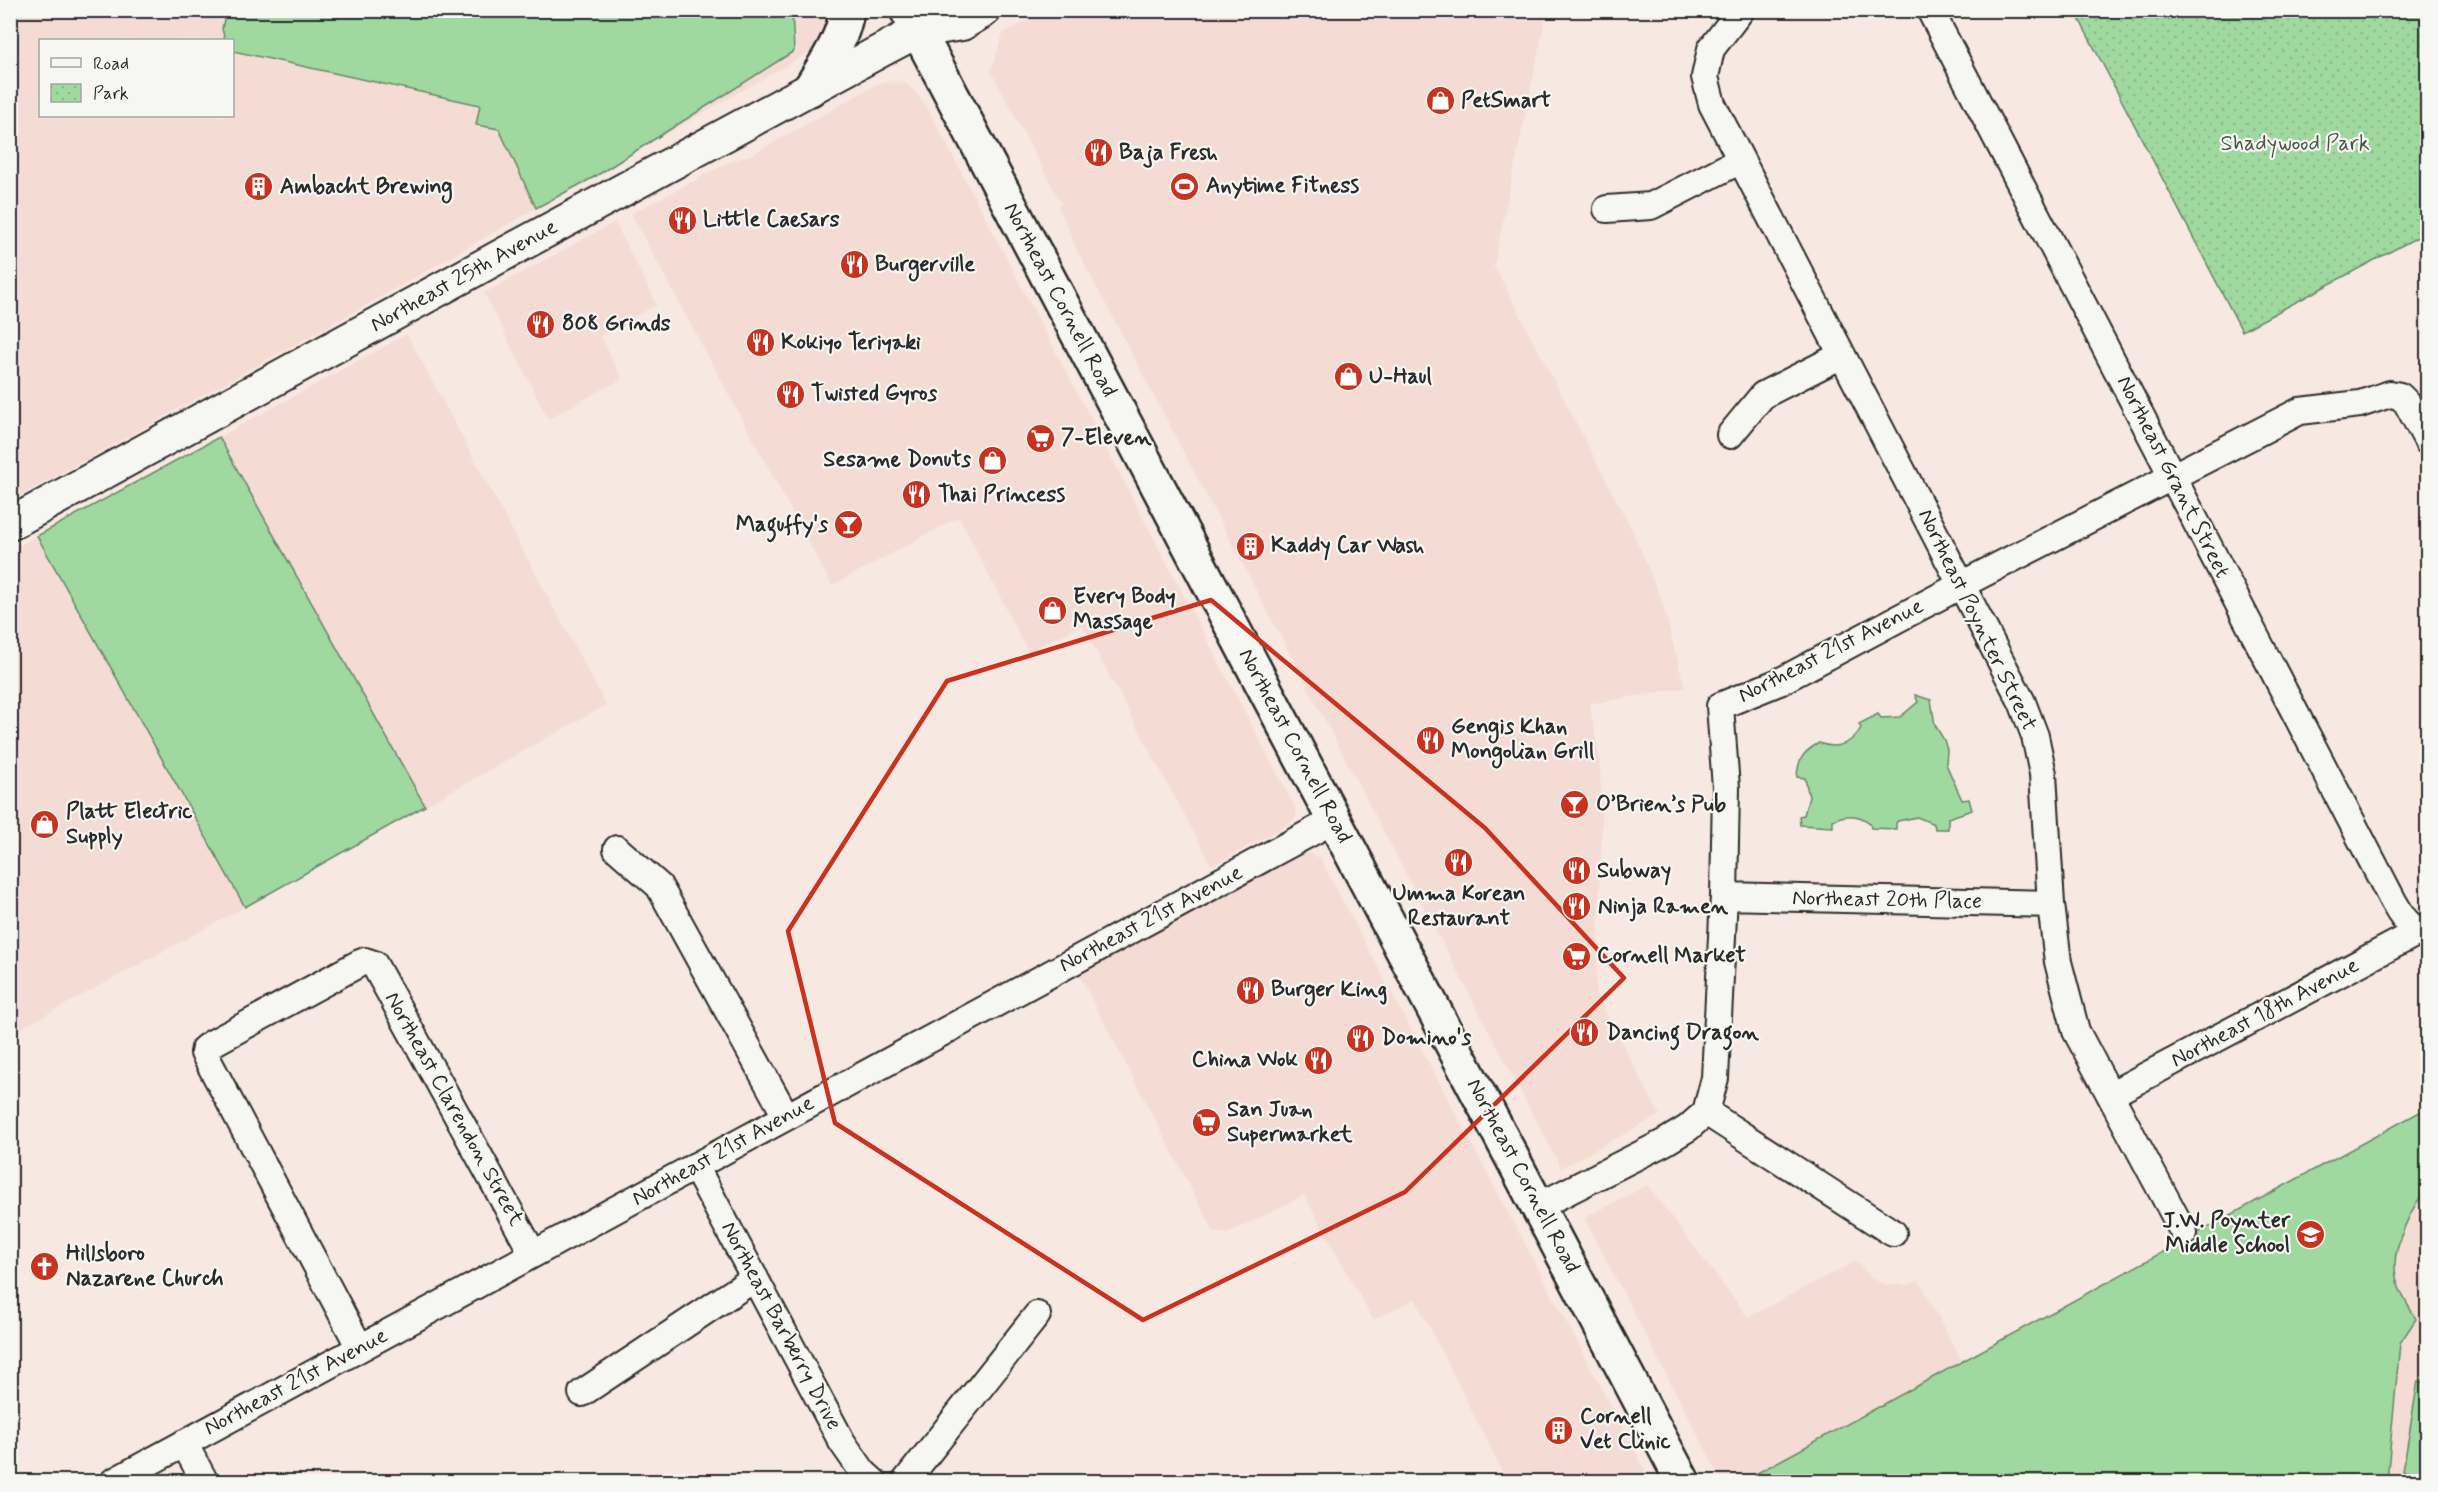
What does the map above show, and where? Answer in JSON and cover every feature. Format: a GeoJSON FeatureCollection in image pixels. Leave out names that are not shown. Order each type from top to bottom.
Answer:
{"type":"FeatureCollection","features":[{"type":"Feature","properties":{"kind":"highway"},"geometry":{"type":"LineString","coordinates":[[810,89],[842,33],[847,10]]}},
{"type":"Feature","properties":{"kind":"highway","name":"Northeast Cornell Road"},"geometry":{"type":"LineString","coordinates":[[920,17],[1334,820],[1683,1482]]}},
{"type":"Feature","properties":{"kind":"main road","name":"Northeast 25th Avenue"},"geometry":{"type":"LineString","coordinates":[[10,524],[810,89],[920,17],[962,24],[985,10]]}},
{"type":"Feature","properties":{"kind":"street","name":"Northeast Poynter Street"},"geometry":{"type":"LineString","coordinates":[[1741,10],[1711,49],[1705,77],[1710,95],[1741,160],[1963,584],[2022,702],[2035,736],[2043,774],[2051,904],[2058,962],[2076,1030],[2184,1233]]}},
{"type":"Feature","properties":{"kind":"street","name":"Northeast Grant Street"},"geometry":{"type":"LineString","coordinates":[[1930,10],[2393,901],[2403,917],[2424,931]]}},
{"type":"Feature","properties":{"kind":"street"},"geometry":{"type":"LineString","coordinates":[[1607,208],[1651,206],[1741,160]]}},
{"type":"Feature","properties":{"kind":"street"},"geometry":{"type":"LineString","coordinates":[[1730,435],[1763,395],[1842,356]]}},
{"type":"Feature","properties":{"kind":"street","name":"Northeast 21st Avenue"},"geometry":{"type":"LineString","coordinates":[[1724,896],[1726,788],[1720,706],[1779,682],[1963,584],[2300,411],[2360,404],[2390,394],[2400,396],[2407,403],[2427,442]]}},
{"type":"Feature","properties":{"kind":"street","name":"Northeast 21st Avenue"},"geometry":{"type":"LineString","coordinates":[[113,1482],[1334,820]]}},
{"type":"Feature","properties":{"kind":"street"},"geometry":{"type":"LineString","coordinates":[[618,849],[660,886],[786,1116]]}},
{"type":"Feature","properties":{"kind":"street"},"geometry":{"type":"LineString","coordinates":[[1539,1206],[1665,1142],[1688,1128],[1706,1112],[1715,1078],[1724,896]]}},
{"type":"Feature","properties":{"kind":"street","name":"Northeast 20th Place"},"geometry":{"type":"LineString","coordinates":[[1724,896],[2051,904]]}},
{"type":"Feature","properties":{"kind":"street","name":"Northeast 18th Avenue"},"geometry":{"type":"LineString","coordinates":[[2110,1095],[2424,931]]}},
{"type":"Feature","properties":{"kind":"street","name":"Northeast Clarendon Street"},"geometry":{"type":"LineString","coordinates":[[360,1348],[206,1059],[205,1048],[360,963],[365,961],[374,964],[533,1254]]}},
{"type":"Feature","properties":{"kind":"street"},"geometry":{"type":"LineString","coordinates":[[1706,1112],[1893,1233]]}},
{"type":"Feature","properties":{"kind":"street","name":"Northeast Barberry Drive"},"geometry":{"type":"LineString","coordinates":[[695,1166],[842,1442],[863,1472],[874,1482]]}},
{"type":"Feature","properties":{"kind":"street"},"geometry":{"type":"LineString","coordinates":[[582,1393],[755,1278]]}},
{"type":"Feature","properties":{"kind":"street"},"geometry":{"type":"LineString","coordinates":[[905,1482],[1037,1316]]}},
{"type":"Feature","properties":{"kind":"street"},"geometry":{"type":"LineString","coordinates":[[184,1443],[205,1482]]}},
{"type":"Feature","properties":{"kind":"highlighted area"},"geometry":{"type":"Polygon","coordinates":[[[1211,600],[1485,828],[1624,978],[1405,1192],[1143,1320],[835,1123],[788,931],[947,681],[1211,600]]]}},
{"type":"Feature","properties":{"kind":"shaded area"},"geometry":{"type":"Polygon","coordinates":[[[11,11],[831,11],[822,41],[810,52],[365,306],[11,501],[11,11]]]}},
{"type":"Feature","properties":{"kind":"shaded area"},"geometry":{"type":"Polygon","coordinates":[[[1045,11],[1547,11],[1494,265],[1633,532],[1662,601],[1685,688],[1590,704],[1600,764],[1602,825],[1596,994],[1660,1115],[1561,1168],[1077,250],[1058,205],[1062,205],[991,71],[1003,33],[1045,11]]]}},
{"type":"Feature","properties":{"kind":"shaded area"},"geometry":{"type":"Polygon","coordinates":[[[879,83],[906,83],[925,103],[1296,809],[1296,817],[1289,824],[1212,866],[1082,625],[1028,652],[959,517],[832,586],[631,214],[729,162],[753,154],[879,83]]]}},
{"type":"Feature","properties":{"kind":"shaded area"},"geometry":{"type":"Polygon","coordinates":[[[615,222],[657,305],[600,335],[622,379],[548,419],[484,293],[615,222]]]}},
{"type":"Feature","properties":{"kind":"shaded area"},"geometry":{"type":"Polygon","coordinates":[[[407,334],[606,705],[425,806],[219,437],[407,334]]]}},
{"type":"Feature","properties":{"kind":"shaded area"},"geometry":{"type":"Polygon","coordinates":[[[37,536],[245,907],[11,1034],[11,550],[37,536]]]}},
{"type":"Feature","properties":{"kind":"shaded area"},"geometry":{"type":"Polygon","coordinates":[[[1309,853],[1320,858],[1651,1481],[1507,1481],[1415,1299],[1373,1320],[1304,1195],[1227,1234],[1214,1232],[1079,975],[1303,854],[1309,853]]]}},
{"type":"Feature","properties":{"kind":"shaded area","name":"J.W. Poynter Middle School"},"geometry":{"type":"Polygon","coordinates":[[[2427,1108],[2427,1481],[1722,1481],[1584,1218],[1647,1185],[1748,1317],[1856,1261],[1873,1279],[1884,1284],[1908,1285],[1919,1280],[1962,1361],[2427,1108]]]}},
{"type":"Feature","properties":{"kind":"green space"},"geometry":{"type":"Polygon","coordinates":[[[226,10],[792,11],[794,51],[596,176],[536,208],[499,129],[476,125],[480,105],[234,51],[234,39],[225,39],[222,29],[226,10]]]}},
{"type":"Feature","properties":{"kind":"green space","name":"Shadywood Park"},"geometry":{"type":"Polygon","coordinates":[[[2075,11],[2427,11],[2427,232],[2242,331],[2075,11]]]}},
{"type":"Feature","properties":{"kind":"green space"},"geometry":{"type":"Polygon","coordinates":[[[219,437],[425,806],[245,907],[37,536],[219,437]]]}},
{"type":"Feature","properties":{"kind":"green space"},"geometry":{"type":"Polygon","coordinates":[[[1915,695],[1931,700],[1935,725],[1947,750],[1946,764],[1962,800],[1969,799],[1972,810],[1948,818],[1948,829],[1935,829],[1934,824],[1917,817],[1898,821],[1896,829],[1871,828],[1870,823],[1866,820],[1852,816],[1833,820],[1833,827],[1800,825],[1799,816],[1804,815],[1809,797],[1805,778],[1797,777],[1800,761],[1805,753],[1819,743],[1837,746],[1848,742],[1861,728],[1859,724],[1878,714],[1881,718],[1900,717],[1918,702],[1915,695]]]}},
{"type":"Feature","properties":{"kind":"green space","name":"J.W. Poynter Middle School"},"geometry":{"type":"Polygon","coordinates":[[[2427,1108],[2427,1190],[2410,1215],[2395,1258],[2399,1288],[2416,1319],[2400,1343],[2387,1481],[1741,1482],[2427,1108]]]}},
{"type":"Feature","properties":{"kind":"green space"},"geometry":{"type":"Polygon","coordinates":[[[2418,1381],[2427,1383],[2427,1475],[2403,1471],[2418,1381]]]}},
{"type":"Feature","properties":{"kind":"place","name":"PetSmart"},"geometry":{"type":"Point","coordinates":[1440,101]}},
{"type":"Feature","properties":{"kind":"place","name":"Baja Fresh"},"geometry":{"type":"Point","coordinates":[1098,153]}},
{"type":"Feature","properties":{"kind":"place","name":"Anytime Fitness"},"geometry":{"type":"Point","coordinates":[1185,186]}},
{"type":"Feature","properties":{"kind":"place","name":"Ambacht Brewing"},"geometry":{"type":"Point","coordinates":[259,187]}},
{"type":"Feature","properties":{"kind":"place","name":"Little Caesars"},"geometry":{"type":"Point","coordinates":[682,220]}},
{"type":"Feature","properties":{"kind":"place","name":"Burgerville"},"geometry":{"type":"Point","coordinates":[854,265]}},
{"type":"Feature","properties":{"kind":"place","name":"808 Grinds"},"geometry":{"type":"Point","coordinates":[541,324]}},
{"type":"Feature","properties":{"kind":"place","name":"Kokiyo Teriyaki"},"geometry":{"type":"Point","coordinates":[760,343]}},
{"type":"Feature","properties":{"kind":"place","name":"U-Haul"},"geometry":{"type":"Point","coordinates":[1348,377]}},
{"type":"Feature","properties":{"kind":"place","name":"Twisted Gyros"},"geometry":{"type":"Point","coordinates":[790,394]}},
{"type":"Feature","properties":{"kind":"place","name":"7-Eleven"},"geometry":{"type":"Point","coordinates":[1040,438]}},
{"type":"Feature","properties":{"kind":"place","name":"Sesame Donuts"},"geometry":{"type":"Point","coordinates":[992,460]}},
{"type":"Feature","properties":{"kind":"place","name":"Thai Princess"},"geometry":{"type":"Point","coordinates":[917,495]}},
{"type":"Feature","properties":{"kind":"place","name":"Maguffy's"},"geometry":{"type":"Point","coordinates":[849,525]}},
{"type":"Feature","properties":{"kind":"place","name":"Kaddy Car Wash"},"geometry":{"type":"Point","coordinates":[1250,546]}},
{"type":"Feature","properties":{"kind":"place","name":"Every Body Massage"},"geometry":{"type":"Point","coordinates":[1052,610]}},
{"type":"Feature","properties":{"kind":"place","name":"Gengis Khan Mongolian Grill"},"geometry":{"type":"Point","coordinates":[1430,740]}},
{"type":"Feature","properties":{"kind":"place","name":"O’Brien’s Pub"},"geometry":{"type":"Point","coordinates":[1575,805]}},
{"type":"Feature","properties":{"kind":"place","name":"Platt Electric Supply"},"geometry":{"type":"Point","coordinates":[45,825]}},
{"type":"Feature","properties":{"kind":"place","name":"Umma Korean Restaurant"},"geometry":{"type":"Point","coordinates":[1459,862]}},
{"type":"Feature","properties":{"kind":"place","name":"Subway"},"geometry":{"type":"Point","coordinates":[1576,871]}},
{"type":"Feature","properties":{"kind":"place","name":"Ninja Ramen"},"geometry":{"type":"Point","coordinates":[1577,907]}},
{"type":"Feature","properties":{"kind":"place","name":"Cornell Market"},"geometry":{"type":"Point","coordinates":[1576,956]}},
{"type":"Feature","properties":{"kind":"place","name":"Burger King"},"geometry":{"type":"Point","coordinates":[1250,990]}},
{"type":"Feature","properties":{"kind":"place","name":"Dancing Dragon"},"geometry":{"type":"Point","coordinates":[1585,1033]}},
{"type":"Feature","properties":{"kind":"place","name":"Domino's"},"geometry":{"type":"Point","coordinates":[1360,1038]}},
{"type":"Feature","properties":{"kind":"place","name":"China Wok"},"geometry":{"type":"Point","coordinates":[1319,1060]}},
{"type":"Feature","properties":{"kind":"place","name":"San Juan Supermarket"},"geometry":{"type":"Point","coordinates":[1206,1123]}},
{"type":"Feature","properties":{"kind":"place","name":"J.W. Poynter Middle School"},"geometry":{"type":"Point","coordinates":[2311,1234]}},
{"type":"Feature","properties":{"kind":"place","name":"Hillsboro Nazarene Church"},"geometry":{"type":"Point","coordinates":[45,1267]}},
{"type":"Feature","properties":{"kind":"place","name":"Cornell Vet Clinic"},"geometry":{"type":"Point","coordinates":[1559,1430]}}]}
